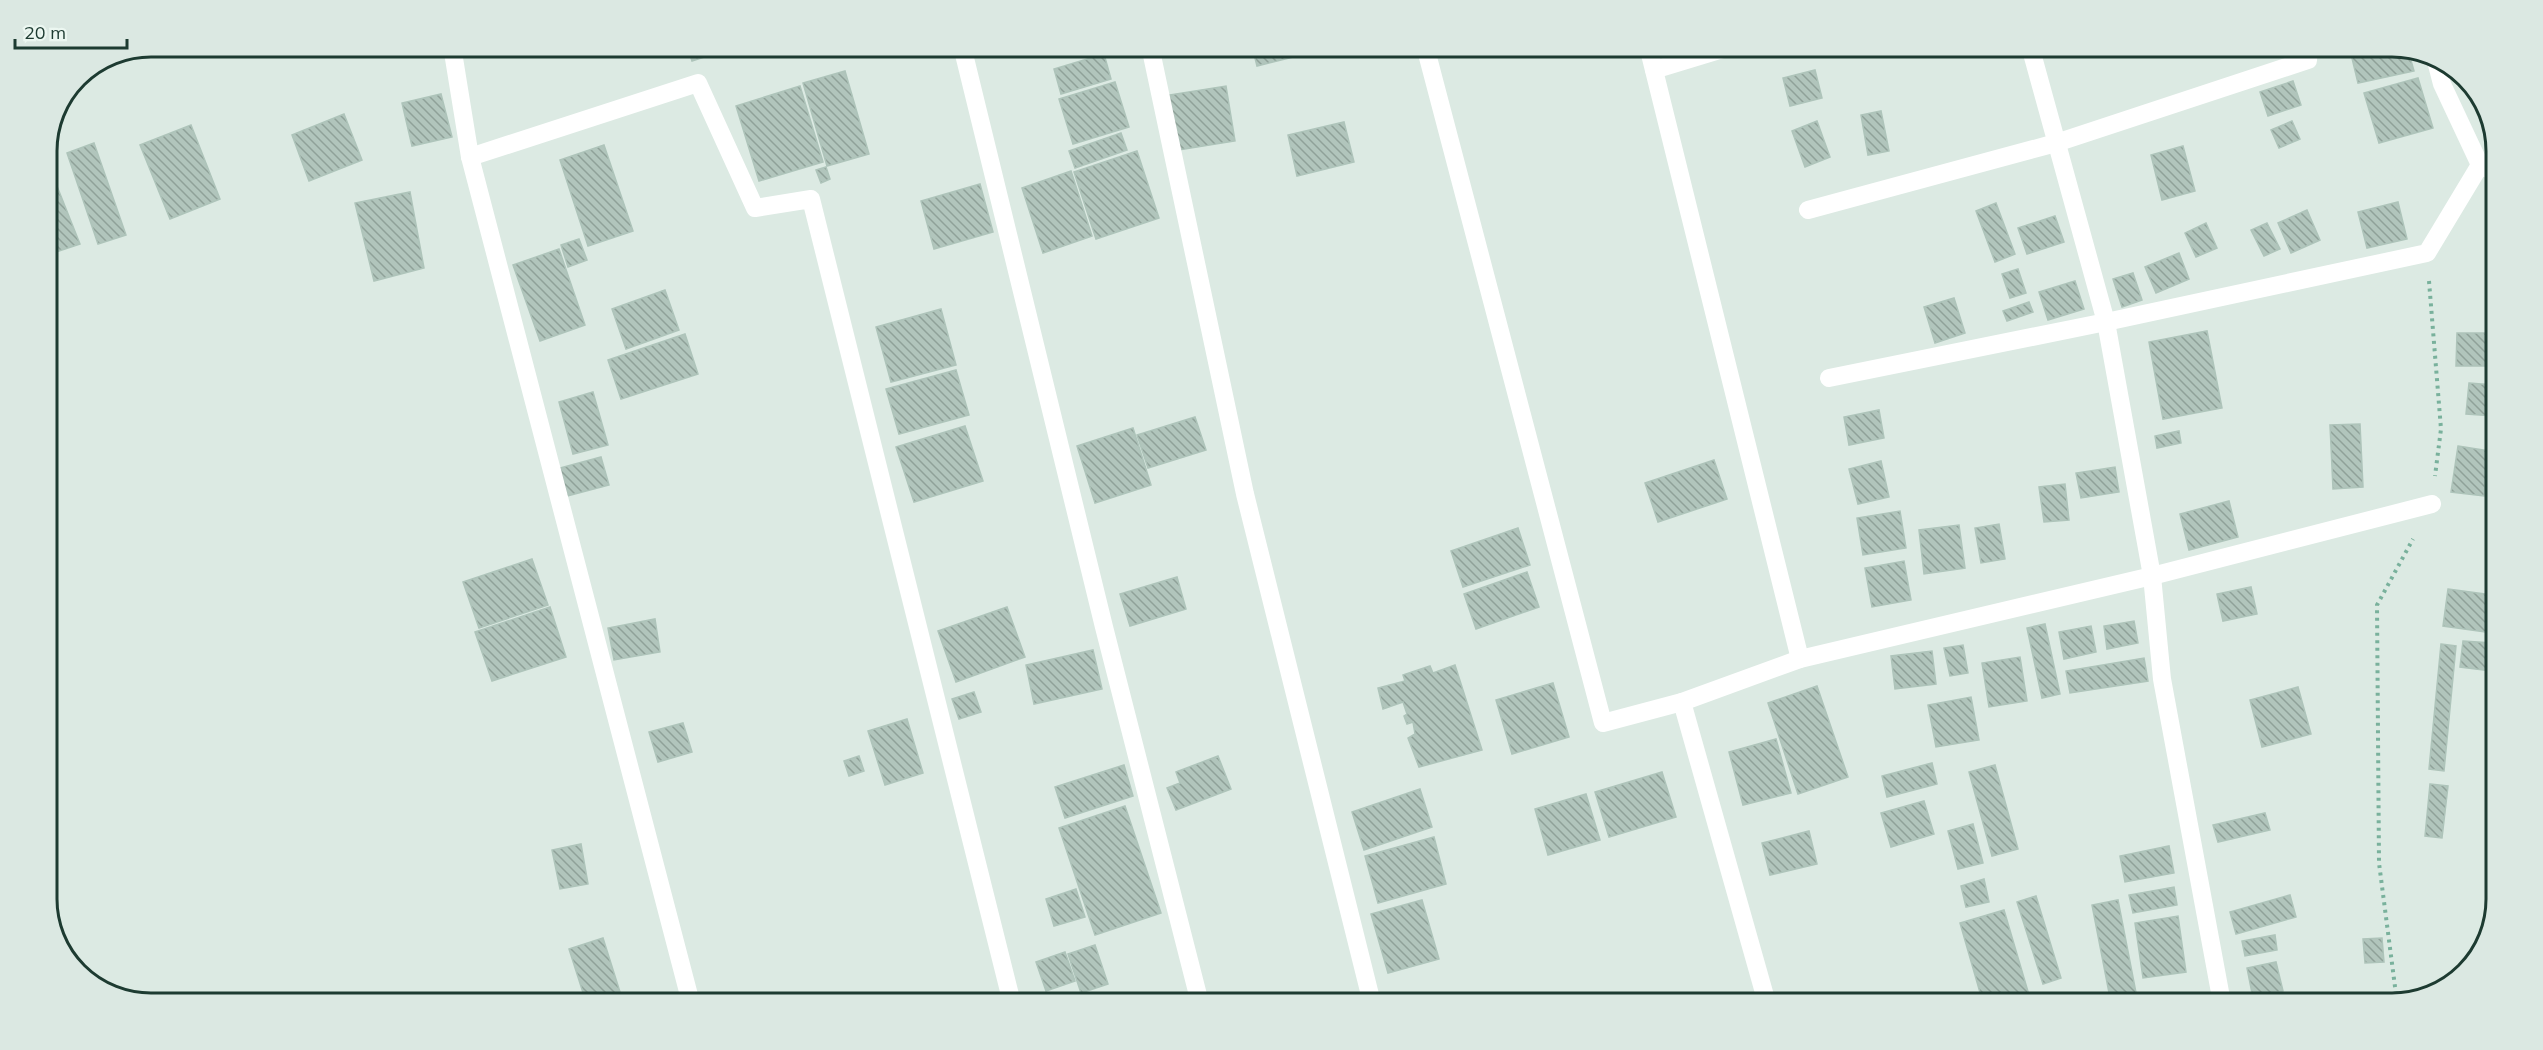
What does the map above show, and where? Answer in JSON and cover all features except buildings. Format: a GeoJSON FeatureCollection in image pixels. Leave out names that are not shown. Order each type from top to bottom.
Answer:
{"type":"FeatureCollection","features":[{"type":"Feature","properties":{"kind":"street"},"geometry":{"type":"LineString","coordinates":[[454,57],[470,157],[688,993]]}},
{"type":"Feature","properties":{"kind":"street"},"geometry":{"type":"LineString","coordinates":[[965,57],[1104,627],[1197,993]]}},
{"type":"Feature","properties":{"kind":"street"},"geometry":{"type":"LineString","coordinates":[[1152,57],[1245,494],[1369,993]]}},
{"type":"Feature","properties":{"kind":"street"},"geometry":{"type":"LineString","coordinates":[[1428,57],[1603,723],[1682,702],[1800,659],[2152,576],[2432,504]]}},
{"type":"Feature","properties":{"kind":"street"},"geometry":{"type":"LineString","coordinates":[[1651,57],[1800,659]]}},
{"type":"Feature","properties":{"kind":"street"},"geometry":{"type":"LineString","coordinates":[[1654,70],[1697,57]]}},
{"type":"Feature","properties":{"kind":"street"},"geometry":{"type":"LineString","coordinates":[[2033,57],[2106,322],[2152,576],[2162,680],[2220,993]]}},
{"type":"Feature","properties":{"kind":"street"},"geometry":{"type":"LineString","coordinates":[[1808,210],[2056,143],[2308,60],[2308,57]]}},
{"type":"Feature","properties":{"kind":"street"},"geometry":{"type":"LineString","coordinates":[[2438,70],[2442,84],[2486,165]]}},
{"type":"Feature","properties":{"kind":"street"},"geometry":{"type":"LineString","coordinates":[[470,157],[698,83],[755,208],[810,199],[1009,993]]}},
{"type":"Feature","properties":{"kind":"street"},"geometry":{"type":"LineString","coordinates":[[1829,378],[2106,322],[2427,253],[2486,172]]}},
{"type":"Feature","properties":{"kind":"street"},"geometry":{"type":"LineString","coordinates":[[1682,702],[1764,993]]}},
{"type":"Feature","properties":{"kind":"path"},"geometry":{"type":"LineString","coordinates":[[2396,993],[2379,863],[2378,605],[2432,504],[2441,429],[2427,253]]}}]}
